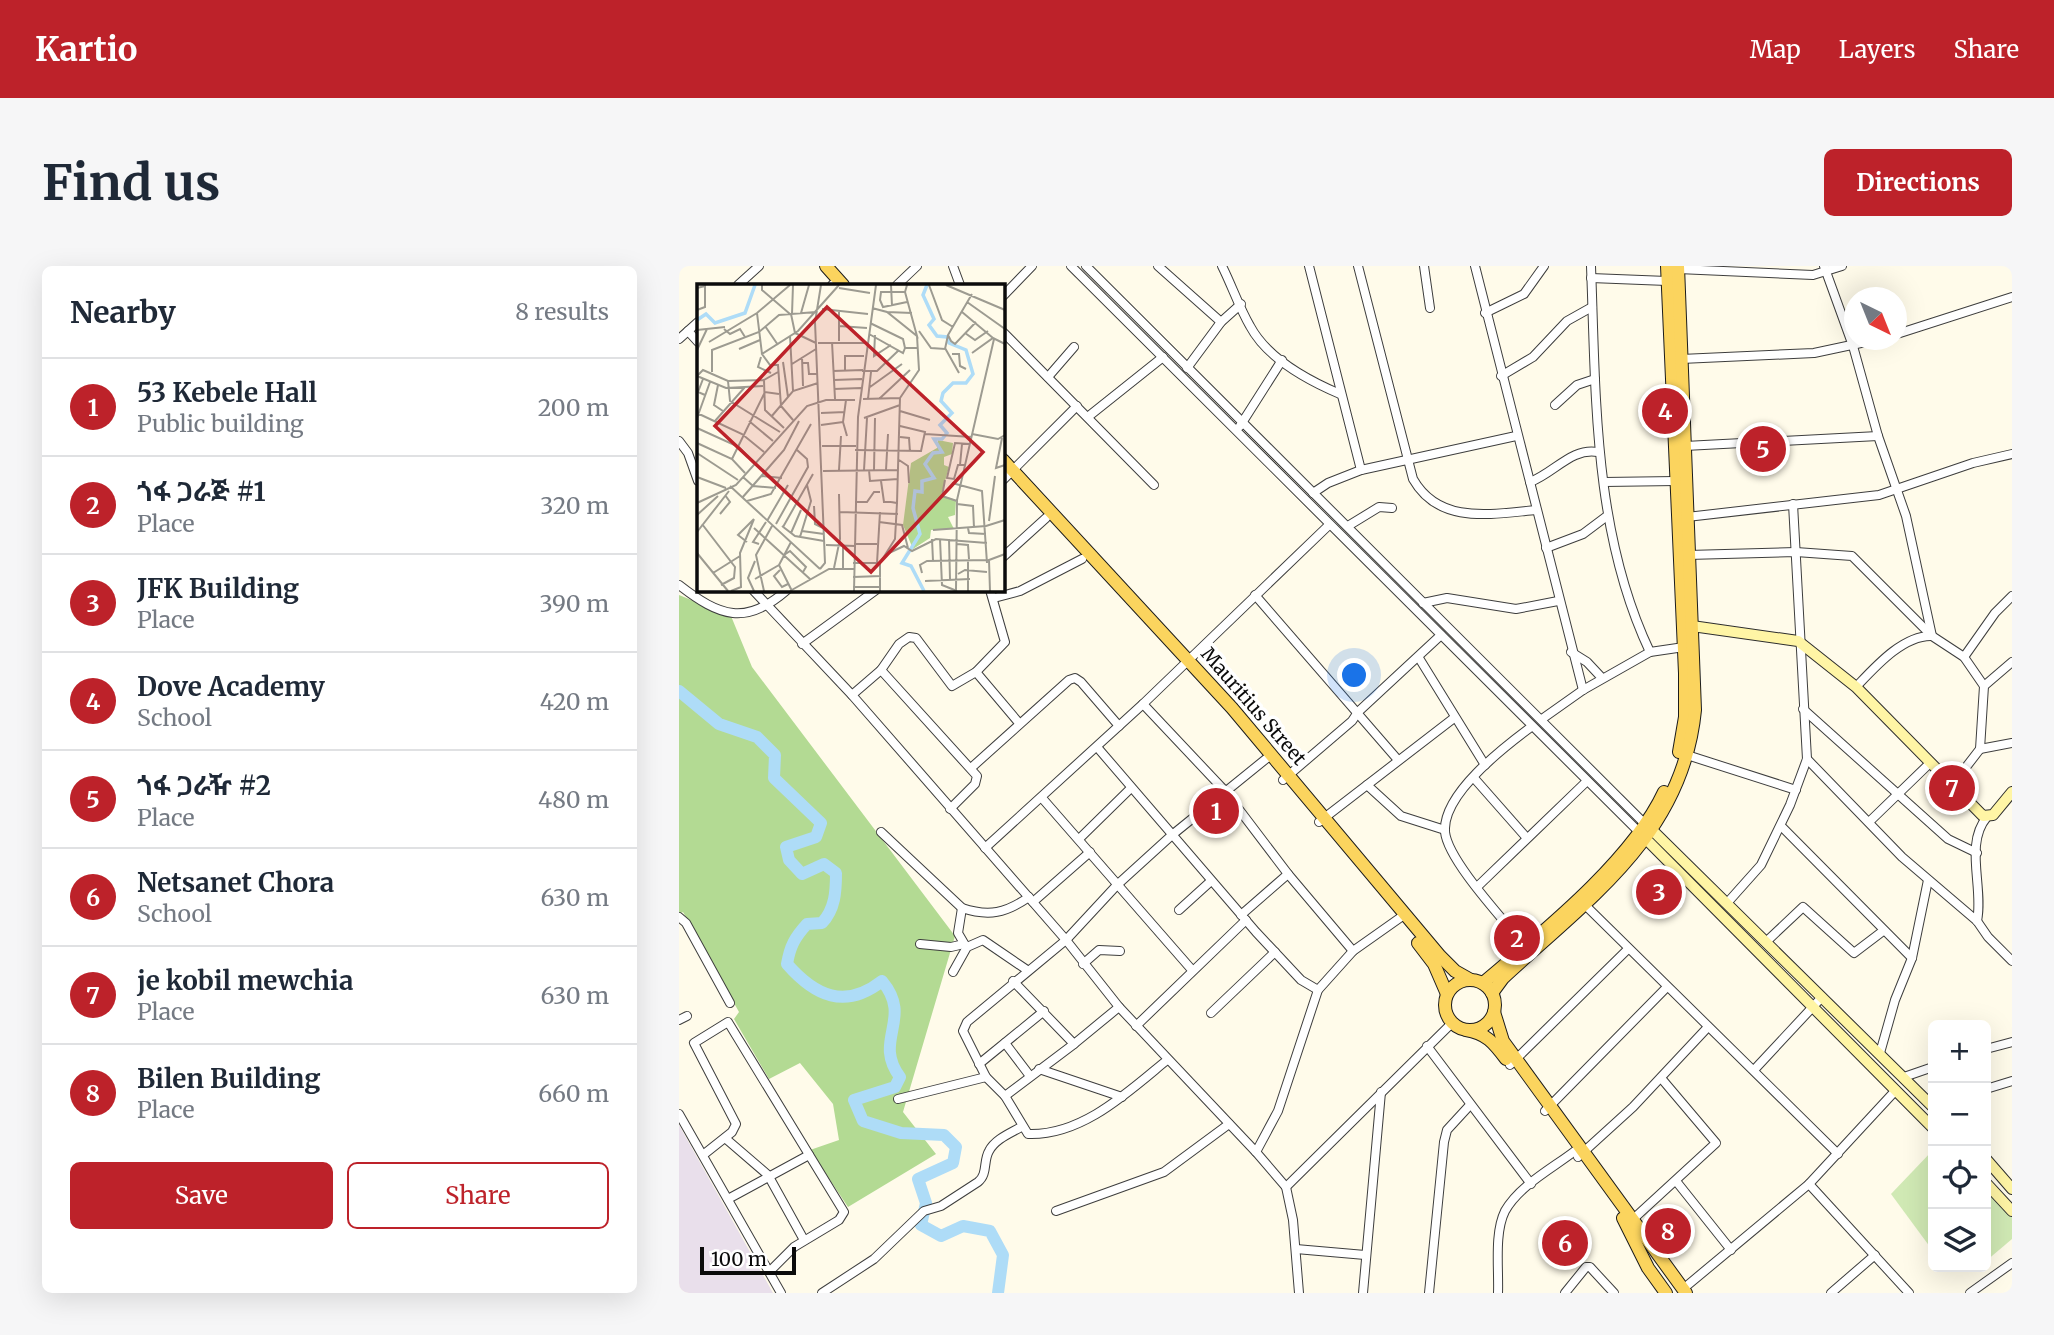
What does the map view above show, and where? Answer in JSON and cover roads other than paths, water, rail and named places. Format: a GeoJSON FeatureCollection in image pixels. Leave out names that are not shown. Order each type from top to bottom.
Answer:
{"type":"FeatureCollection","features":[{"type":"Feature","properties":{"kind":"main road"},"geometry":{"type":"LineString","coordinates":[[817,266],[834,284]]}},
{"type":"Feature","properties":{"kind":"main road"},"geometry":{"type":"LineString","coordinates":[[826,266],[835,284]]}},
{"type":"Feature","properties":{"kind":"main road"},"geometry":{"type":"LineString","coordinates":[[1674,267],[1667,281],[1676,481],[1695,710],[1687,755],[1674,790],[1646,831],[1584,904],[1503,978],[1482,985],[1457,983],[1447,994],[1445,1010],[1452,1023],[1466,1030],[1481,1032],[1514,1063],[1630,1222],[1657,1267],[1682,1292]]}},
{"type":"Feature","properties":{"kind":"main road"},"geometry":{"type":"LineString","coordinates":[[1482,985],[1646,831],[1679,755],[1685,717],[1684,647],[1688,555],[1681,359],[1674,267]]}},
{"type":"Feature","properties":{"kind":"main road","name":"Mauritius Street"},"geometry":{"type":"LineString","coordinates":[[1006,474],[1082,559],[1186,663]]}},
{"type":"Feature","properties":{"kind":"main road","name":"Mauritius Street"},"geometry":{"type":"LineString","coordinates":[[1006,474],[1186,663],[1269,757],[1402,917],[1455,971],[1482,985]]}},
{"type":"Feature","properties":{"kind":"main road","name":"Mauritius Street"},"geometry":{"type":"LineString","coordinates":[[1402,917],[1434,964],[1447,994]]}},
{"type":"Feature","properties":{"kind":"main road"},"geometry":{"type":"LineString","coordinates":[[1482,985],[1514,1063]]}},
{"type":"Feature","properties":{"kind":"main road"},"geometry":{"type":"LineString","coordinates":[[1466,1030],[1483,1026],[1494,1012]]}},
{"type":"Feature","properties":{"kind":"main road"},"geometry":{"type":"LineString","coordinates":[[1638,1235],[1682,1292]]}},
{"type":"Feature","properties":{"kind":"main road"},"geometry":{"type":"LineString","coordinates":[[1638,1235],[1648,1268],[1666,1293]]}},
{"type":"Feature","properties":{"kind":"street"},"geometry":{"type":"LineString","coordinates":[[739,284],[759,266]]}},
{"type":"Feature","properties":{"kind":"street"},"geometry":{"type":"LineString","coordinates":[[898,284],[916,266]]}},
{"type":"Feature","properties":{"kind":"street"},"geometry":{"type":"LineString","coordinates":[[953,266],[960,284]]}},
{"type":"Feature","properties":{"kind":"street"},"geometry":{"type":"LineString","coordinates":[[1005,294],[1032,266]]}},
{"type":"Feature","properties":{"kind":"street"},"geometry":{"type":"LineString","coordinates":[[1071,266],[1586,782],[1728,902],[1767,941],[1896,1090],[1928,1123]]}},
{"type":"Feature","properties":{"kind":"street"},"geometry":{"type":"LineString","coordinates":[[1086,266],[1542,719],[1646,831],[1818,1001],[1880,1053],[1928,1102]]}},
{"type":"Feature","properties":{"kind":"street"},"geometry":{"type":"LineString","coordinates":[[1158,266],[1221,322]]}},
{"type":"Feature","properties":{"kind":"street"},"geometry":{"type":"LineString","coordinates":[[1222,266],[1256,336],[1265,348],[1340,394]]}},
{"type":"Feature","properties":{"kind":"street"},"geometry":{"type":"LineString","coordinates":[[1309,266],[1361,470]]}},
{"type":"Feature","properties":{"kind":"street"},"geometry":{"type":"LineString","coordinates":[[1358,266],[1409,462],[1420,491],[1432,502],[1452,512],[1483,514],[1537,510]]}},
{"type":"Feature","properties":{"kind":"street"},"geometry":{"type":"LineString","coordinates":[[1424,266],[1430,308]]}},
{"type":"Feature","properties":{"kind":"street"},"geometry":{"type":"LineString","coordinates":[[1475,266],[1515,436],[1530,482],[1571,652],[1583,690]]}},
{"type":"Feature","properties":{"kind":"street"},"geometry":{"type":"LineString","coordinates":[[1485,313],[1524,294],[1545,266]]}},
{"type":"Feature","properties":{"kind":"street"},"geometry":{"type":"LineString","coordinates":[[1591,266],[1598,452],[1607,516],[1629,597],[1650,652]]}},
{"type":"Feature","properties":{"kind":"street"},"geometry":{"type":"LineString","coordinates":[[1674,267],[1813,275],[1825,269],[1842,266]]}},
{"type":"Feature","properties":{"kind":"street"},"geometry":{"type":"LineString","coordinates":[[1825,269],[1844,321]]}},
{"type":"Feature","properties":{"kind":"street"},"geometry":{"type":"LineString","coordinates":[[1591,278],[1667,281]]}},
{"type":"Feature","properties":{"kind":"street"},"geometry":{"type":"LineString","coordinates":[[1907,331],[2012,298]]}},
{"type":"Feature","properties":{"kind":"street"},"geometry":{"type":"LineString","coordinates":[[1187,368],[1221,322],[1241,304]]}},
{"type":"Feature","properties":{"kind":"street"},"geometry":{"type":"LineString","coordinates":[[1501,376],[1533,357],[1567,321],[1592,307]]}},
{"type":"Feature","properties":{"kind":"street"},"geometry":{"type":"LineString","coordinates":[[679,340],[697,323]]}},
{"type":"Feature","properties":{"kind":"street"},"geometry":{"type":"LineString","coordinates":[[688,331],[697,341]]}},
{"type":"Feature","properties":{"kind":"street"},"geometry":{"type":"LineString","coordinates":[[1005,334],[1089,416],[1154,485]]}},
{"type":"Feature","properties":{"kind":"street"},"geometry":{"type":"LineString","coordinates":[[1048,377],[1074,347]]}},
{"type":"Feature","properties":{"kind":"street"},"geometry":{"type":"LineString","coordinates":[[1681,359],[1814,353],[1844,347]]}},
{"type":"Feature","properties":{"kind":"street"},"geometry":{"type":"LineString","coordinates":[[1854,350],[1878,436],[1898,488],[1921,572],[1932,636]]}},
{"type":"Feature","properties":{"kind":"street"},"geometry":{"type":"LineString","coordinates":[[1089,416],[1163,357]]}},
{"type":"Feature","properties":{"kind":"street"},"geometry":{"type":"LineString","coordinates":[[1235,430],[1243,423],[1282,360]]}},
{"type":"Feature","properties":{"kind":"street"},"geometry":{"type":"LineString","coordinates":[[1555,405],[1577,385],[1595,379]]}},
{"type":"Feature","properties":{"kind":"street"},"geometry":{"type":"LineString","coordinates":[[1006,474],[1077,406]]}},
{"type":"Feature","properties":{"kind":"street"},"geometry":{"type":"LineString","coordinates":[[1313,493],[1328,483],[1361,470],[1409,462],[1515,436]]}},
{"type":"Feature","properties":{"kind":"street"},"geometry":{"type":"LineString","coordinates":[[1685,446],[1878,436]]}},
{"type":"Feature","properties":{"kind":"street"},"geometry":{"type":"LineString","coordinates":[[679,440],[688,453],[697,478]]}},
{"type":"Feature","properties":{"kind":"street"},"geometry":{"type":"LineString","coordinates":[[688,453],[697,452]]}},
{"type":"Feature","properties":{"kind":"street"},"geometry":{"type":"LineString","coordinates":[[1530,482],[1554,470],[1578,452],[1598,452]]}},
{"type":"Feature","properties":{"kind":"street"},"geometry":{"type":"LineString","coordinates":[[1687,517],[1879,495],[2012,454]]}},
{"type":"Feature","properties":{"kind":"street"},"geometry":{"type":"LineString","coordinates":[[1604,482],[1676,481]]}},
{"type":"Feature","properties":{"kind":"street"},"geometry":{"type":"LineString","coordinates":[[1728,902],[1756,872],[1781,825],[1807,759],[1798,641],[1793,505]]}},
{"type":"Feature","properties":{"kind":"street"},"geometry":{"type":"LineString","coordinates":[[1347,526],[1379,508],[1392,508]]}},
{"type":"Feature","properties":{"kind":"street"},"geometry":{"type":"LineString","coordinates":[[1546,548],[1583,534],[1607,516]]}},
{"type":"Feature","properties":{"kind":"street"},"geometry":{"type":"LineString","coordinates":[[1005,555],[1046,518]]}},
{"type":"Feature","properties":{"kind":"street"},"geometry":{"type":"LineString","coordinates":[[985,848],[1143,704],[1329,525]]}},
{"type":"Feature","properties":{"kind":"street"},"geometry":{"type":"LineString","coordinates":[[1688,555],[1796,552],[1852,556],[1932,636],[1964,657],[1984,686],[1980,749],[1953,784]]}},
{"type":"Feature","properties":{"kind":"street"},"geometry":{"type":"LineString","coordinates":[[852,695],[881,670],[899,644],[912,636],[952,686],[976,672],[1005,642],[992,594],[1020,591],[1082,559]]}},
{"type":"Feature","properties":{"kind":"street"},"geometry":{"type":"LineString","coordinates":[[679,586],[725,612],[751,613],[768,606],[785,592]]}},
{"type":"Feature","properties":{"kind":"street"},"geometry":{"type":"LineString","coordinates":[[756,592],[852,695],[1066,940],[1119,1007],[1286,1187],[1296,1249],[1299,1293]]}},
{"type":"Feature","properties":{"kind":"street"},"geometry":{"type":"LineString","coordinates":[[802,644],[873,592]]}},
{"type":"Feature","properties":{"kind":"street"},"geometry":{"type":"LineString","coordinates":[[1255,594],[1398,760]]}},
{"type":"Feature","properties":{"kind":"street"},"geometry":{"type":"LineString","coordinates":[[1964,657],[1995,613],[2012,596]]}},
{"type":"Feature","properties":{"kind":"street"},"geometry":{"type":"LineString","coordinates":[[743,612],[761,598]]}},
{"type":"Feature","properties":{"kind":"street"},"geometry":{"type":"LineString","coordinates":[[1423,603],[1447,598],[1516,609],[1559,601]]}},
{"type":"Feature","properties":{"kind":"street"},"geometry":{"type":"LineString","coordinates":[[1687,625],[1798,641],[1856,687],[1987,817]]}},
{"type":"Feature","properties":{"kind":"street"},"geometry":{"type":"LineString","coordinates":[[1286,777],[1352,721],[1358,712],[1441,635]]}},
{"type":"Feature","properties":{"kind":"street"},"geometry":{"type":"LineString","coordinates":[[1856,687],[1901,647],[1923,636],[1932,636]]}},
{"type":"Feature","properties":{"kind":"street"},"geometry":{"type":"LineString","coordinates":[[1542,719],[1602,678],[1650,652],[1684,647]]}},
{"type":"Feature","properties":{"kind":"street"},"geometry":{"type":"LineString","coordinates":[[1571,652],[1587,662],[1602,678]]}},
{"type":"Feature","properties":{"kind":"street"},"geometry":{"type":"LineString","coordinates":[[1419,658],[1485,765]]}},
{"type":"Feature","properties":{"kind":"street"},"geometry":{"type":"LineString","coordinates":[[1984,686],[2012,662]]}},
{"type":"Feature","properties":{"kind":"street"},"geometry":{"type":"LineString","coordinates":[[881,670],[971,768],[978,780],[950,809]]}},
{"type":"Feature","properties":{"kind":"street"},"geometry":{"type":"LineString","coordinates":[[976,672],[1019,723]]}},
{"type":"Feature","properties":{"kind":"street"},"geometry":{"type":"LineString","coordinates":[[971,768],[1019,723],[1069,680],[1075,678],[1119,726]]}},
{"type":"Feature","properties":{"kind":"street"},"geometry":{"type":"LineString","coordinates":[[1143,704],[1224,791],[1288,874],[1353,951]]}},
{"type":"Feature","properties":{"kind":"street"},"geometry":{"type":"LineString","coordinates":[[1803,709],[1948,839],[1977,853]]}},
{"type":"Feature","properties":{"kind":"street"},"geometry":{"type":"LineString","coordinates":[[1322,820],[1454,718]]}},
{"type":"Feature","properties":{"kind":"street"},"geometry":{"type":"LineString","coordinates":[[1524,945],[1477,887],[1448,843],[1445,830],[1448,814],[1474,778],[1485,765],[1531,727]]}},
{"type":"Feature","properties":{"kind":"street"},"geometry":{"type":"LineString","coordinates":[[1980,749],[2012,743]]}},
{"type":"Feature","properties":{"kind":"street"},"geometry":{"type":"LineString","coordinates":[[1097,747],[1243,918],[1301,980],[1318,990]]}},
{"type":"Feature","properties":{"kind":"street"},"geometry":{"type":"LineString","coordinates":[[1687,755],[1796,790]]}},
{"type":"Feature","properties":{"kind":"street"},"geometry":{"type":"LineString","coordinates":[[1167,1060],[1122,1097],[1084,1121],[1057,1132],[1028,1134],[1021,1127],[1005,1096],[986,1077],[964,1035],[965,1026],[1013,981],[1066,940],[1117,885],[1172,835],[1269,757]]}},
{"type":"Feature","properties":{"kind":"street"},"geometry":{"type":"LineString","coordinates":[[1807,759],[1927,880],[1977,921],[2012,961]]}},
{"type":"Feature","properties":{"kind":"street"},"geometry":{"type":"LineString","coordinates":[[1869,822],[1930,763]]}},
{"type":"Feature","properties":{"kind":"street"},"geometry":{"type":"LineString","coordinates":[[1474,778],[1526,837]]}},
{"type":"Feature","properties":{"kind":"street"},"geometry":{"type":"LineString","coordinates":[[1477,887],[1586,782]]}},
{"type":"Feature","properties":{"kind":"street"},"geometry":{"type":"LineString","coordinates":[[1367,785],[1401,816],[1445,830]]}},
{"type":"Feature","properties":{"kind":"street"},"geometry":{"type":"LineString","coordinates":[[1079,839],[1131,788]]}},
{"type":"Feature","properties":{"kind":"street"},"geometry":{"type":"LineString","coordinates":[[1977,921],[1981,904],[1977,835],[1987,817],[2012,792]]}},
{"type":"Feature","properties":{"kind":"street"},"geometry":{"type":"LineString","coordinates":[[1042,797],[1192,970]]}},
{"type":"Feature","properties":{"kind":"street"},"geometry":{"type":"LineString","coordinates":[[1781,825],[1912,958]]}},
{"type":"Feature","properties":{"kind":"street"},"geometry":{"type":"LineString","coordinates":[[881,832],[962,908],[976,913],[1002,913],[1031,900],[1090,852]]}},
{"type":"Feature","properties":{"kind":"street"},"geometry":{"type":"LineString","coordinates":[[1136,1026],[1288,874]]}},
{"type":"Feature","properties":{"kind":"street"},"geometry":{"type":"LineString","coordinates":[[1880,1053],[1895,1000],[1912,958],[1927,880]]}},
{"type":"Feature","properties":{"kind":"street"},"geometry":{"type":"LineString","coordinates":[[1179,910],[1211,881]]}},
{"type":"Feature","properties":{"kind":"street"},"geometry":{"type":"LineString","coordinates":[[1584,904],[1838,1154]]}},
{"type":"Feature","properties":{"kind":"street"},"geometry":{"type":"LineString","coordinates":[[1767,941],[1803,907],[1854,953],[1883,930]]}},
{"type":"Feature","properties":{"kind":"street"},"geometry":{"type":"LineString","coordinates":[[962,908],[958,933],[966,945]]}},
{"type":"Feature","properties":{"kind":"street"},"geometry":{"type":"LineString","coordinates":[[679,917],[686,923],[730,1003]]}},
{"type":"Feature","properties":{"kind":"street"},"geometry":{"type":"LineString","coordinates":[[1256,1152],[1278,1111],[1318,990],[1353,951],[1402,917]]}},
{"type":"Feature","properties":{"kind":"street"},"geometry":{"type":"LineString","coordinates":[[920,944],[951,947],[983,940],[1027,970]]}},
{"type":"Feature","properties":{"kind":"street"},"geometry":{"type":"LineString","coordinates":[[953,972],[966,945]]}},
{"type":"Feature","properties":{"kind":"street"},"geometry":{"type":"LineString","coordinates":[[1514,1063],[1628,948]]}},
{"type":"Feature","properties":{"kind":"street"},"geometry":{"type":"LineString","coordinates":[[1083,964],[1099,950],[1120,951]]}},
{"type":"Feature","properties":{"kind":"street"},"geometry":{"type":"LineString","coordinates":[[1211,1013],[1275,953]]}},
{"type":"Feature","properties":{"kind":"street"},"geometry":{"type":"LineString","coordinates":[[1013,981],[1074,1044]]}},
{"type":"Feature","properties":{"kind":"street"},"geometry":{"type":"LineString","coordinates":[[1548,1109],[1667,987]]}},
{"type":"Feature","properties":{"kind":"street"},"geometry":{"type":"LineString","coordinates":[[1754,1070],[1818,1001]]}},
{"type":"Feature","properties":{"kind":"street"},"geometry":{"type":"LineString","coordinates":[[1005,1096],[1119,1007]]}},
{"type":"Feature","properties":{"kind":"street"},"geometry":{"type":"LineString","coordinates":[[979,1064],[1044,1011]]}},
{"type":"Feature","properties":{"kind":"street"},"geometry":{"type":"LineString","coordinates":[[703,1155],[725,1138],[736,1124],[694,1043],[728,1022],[844,1212],[839,1220],[804,1240],[770,1271]]}},
{"type":"Feature","properties":{"kind":"street"},"geometry":{"type":"LineString","coordinates":[[1286,1187],[1452,1023]]}},
{"type":"Feature","properties":{"kind":"street"},"geometry":{"type":"LineString","coordinates":[[1498,1293],[1503,1218],[1512,1202],[1531,1184],[1579,1152],[1661,1078],[1708,1027]]}},
{"type":"Feature","properties":{"kind":"street"},"geometry":{"type":"LineString","coordinates":[[1991,1048],[2012,1042]]}},
{"type":"Feature","properties":{"kind":"street"},"geometry":{"type":"LineString","coordinates":[[1005,1043],[1030,1076]]}},
{"type":"Feature","properties":{"kind":"street"},"geometry":{"type":"LineString","coordinates":[[1427,1046],[1531,1184]]}},
{"type":"Feature","properties":{"kind":"street"},"geometry":{"type":"LineString","coordinates":[[1039,1069],[1122,1097]]}},
{"type":"Feature","properties":{"kind":"street"},"geometry":{"type":"LineString","coordinates":[[1904,1077],[1928,1069]]}},
{"type":"Feature","properties":{"kind":"street"},"geometry":{"type":"LineString","coordinates":[[898,1099],[986,1077]]}},
{"type":"Feature","properties":{"kind":"street"},"geometry":{"type":"LineString","coordinates":[[1630,1222],[1716,1143],[1661,1078]]}},
{"type":"Feature","properties":{"kind":"street"},"geometry":{"type":"LineString","coordinates":[[1991,1087],[2012,1081]]}},
{"type":"Feature","properties":{"kind":"street"},"geometry":{"type":"LineString","coordinates":[[1682,1292],[1809,1184],[1896,1090]]}},
{"type":"Feature","properties":{"kind":"street"},"geometry":{"type":"LineString","coordinates":[[1363,1293],[1381,1092]]}},
{"type":"Feature","properties":{"kind":"street"},"geometry":{"type":"LineString","coordinates":[[1429,1293],[1444,1142],[1447,1130],[1470,1105]]}},
{"type":"Feature","properties":{"kind":"street"},"geometry":{"type":"LineString","coordinates":[[679,1114],[781,1293]]}},
{"type":"Feature","properties":{"kind":"street"},"geometry":{"type":"LineString","coordinates":[[1056,1211],[1124,1189],[1164,1172],[1229,1124]]}},
{"type":"Feature","properties":{"kind":"street"},"geometry":{"type":"LineString","coordinates":[[822,1293],[874,1259],[924,1210],[941,1206],[983,1178],[988,1152],[996,1142],[1021,1127]]}},
{"type":"Feature","properties":{"kind":"street"},"geometry":{"type":"LineString","coordinates":[[725,1138],[768,1175],[804,1240]]}},
{"type":"Feature","properties":{"kind":"street"},"geometry":{"type":"LineString","coordinates":[[728,1199],[809,1155]]}},
{"type":"Feature","properties":{"kind":"street"},"geometry":{"type":"LineString","coordinates":[[1991,1165],[2012,1189]]}},
{"type":"Feature","properties":{"kind":"street"},"geometry":{"type":"LineString","coordinates":[[1676,1181],[1731,1250]]}},
{"type":"Feature","properties":{"kind":"street"},"geometry":{"type":"LineString","coordinates":[[1809,1184],[1909,1293]]}},
{"type":"Feature","properties":{"kind":"street"},"geometry":{"type":"LineString","coordinates":[[1991,1188],[2012,1210]]}},
{"type":"Feature","properties":{"kind":"street"},"geometry":{"type":"LineString","coordinates":[[1296,1249],[1365,1255]]}},
{"type":"Feature","properties":{"kind":"street"},"geometry":{"type":"LineString","coordinates":[[1831,1293],[1875,1255]]}},
{"type":"Feature","properties":{"kind":"street"},"geometry":{"type":"LineString","coordinates":[[1970,1293],[2012,1263]]}},
{"type":"Feature","properties":{"kind":"street"},"geometry":{"type":"LineString","coordinates":[[1565,1293],[1571,1283],[1590,1267],[1614,1293]]}},
{"type":"Feature","properties":{"kind":"waterway"},"geometry":{"type":"LineString","coordinates":[[679,691],[719,724],[757,737],[775,755],[774,778],[821,823],[816,837],[786,847],[789,860],[802,874],[824,864],[836,873],[834,900],[822,923],[807,924],[799,933],[791,947],[787,964],[808,984],[831,995],[855,995],[882,981],[891,995],[894,1018],[890,1052],[900,1077],[895,1087],[854,1100],[863,1121],[901,1133],[944,1135],[956,1147],[953,1163],[918,1179],[926,1203],[921,1225],[941,1236],[963,1226],[990,1231],[1003,1255],[998,1293]]}},
{"type":"Feature","properties":{"kind":"place","name":"Dove Academy"},"geometry":{"type":"Point","coordinates":[1665,411]}},
{"type":"Feature","properties":{"kind":"place","name":"ጎፋ ጋራዥ #2"},"geometry":{"type":"Point","coordinates":[1763,449]}},
{"type":"Feature","properties":{"kind":"place","name":"je kobil mewchia"},"geometry":{"type":"Point","coordinates":[1952,788]}},
{"type":"Feature","properties":{"kind":"place","name":"53 Kebele Hall"},"geometry":{"type":"Point","coordinates":[1216,811]}},
{"type":"Feature","properties":{"kind":"place","name":"JFK Building"},"geometry":{"type":"Point","coordinates":[1659,892]}},
{"type":"Feature","properties":{"kind":"place","name":"ጎፋ ጋራጅ #1"},"geometry":{"type":"Point","coordinates":[1517,938]}},
{"type":"Feature","properties":{"kind":"place","name":"Bilen Building"},"geometry":{"type":"Point","coordinates":[1668,1231]}},
{"type":"Feature","properties":{"kind":"place","name":"Netsanet Chora"},"geometry":{"type":"Point","coordinates":[1565,1243]}}]}
